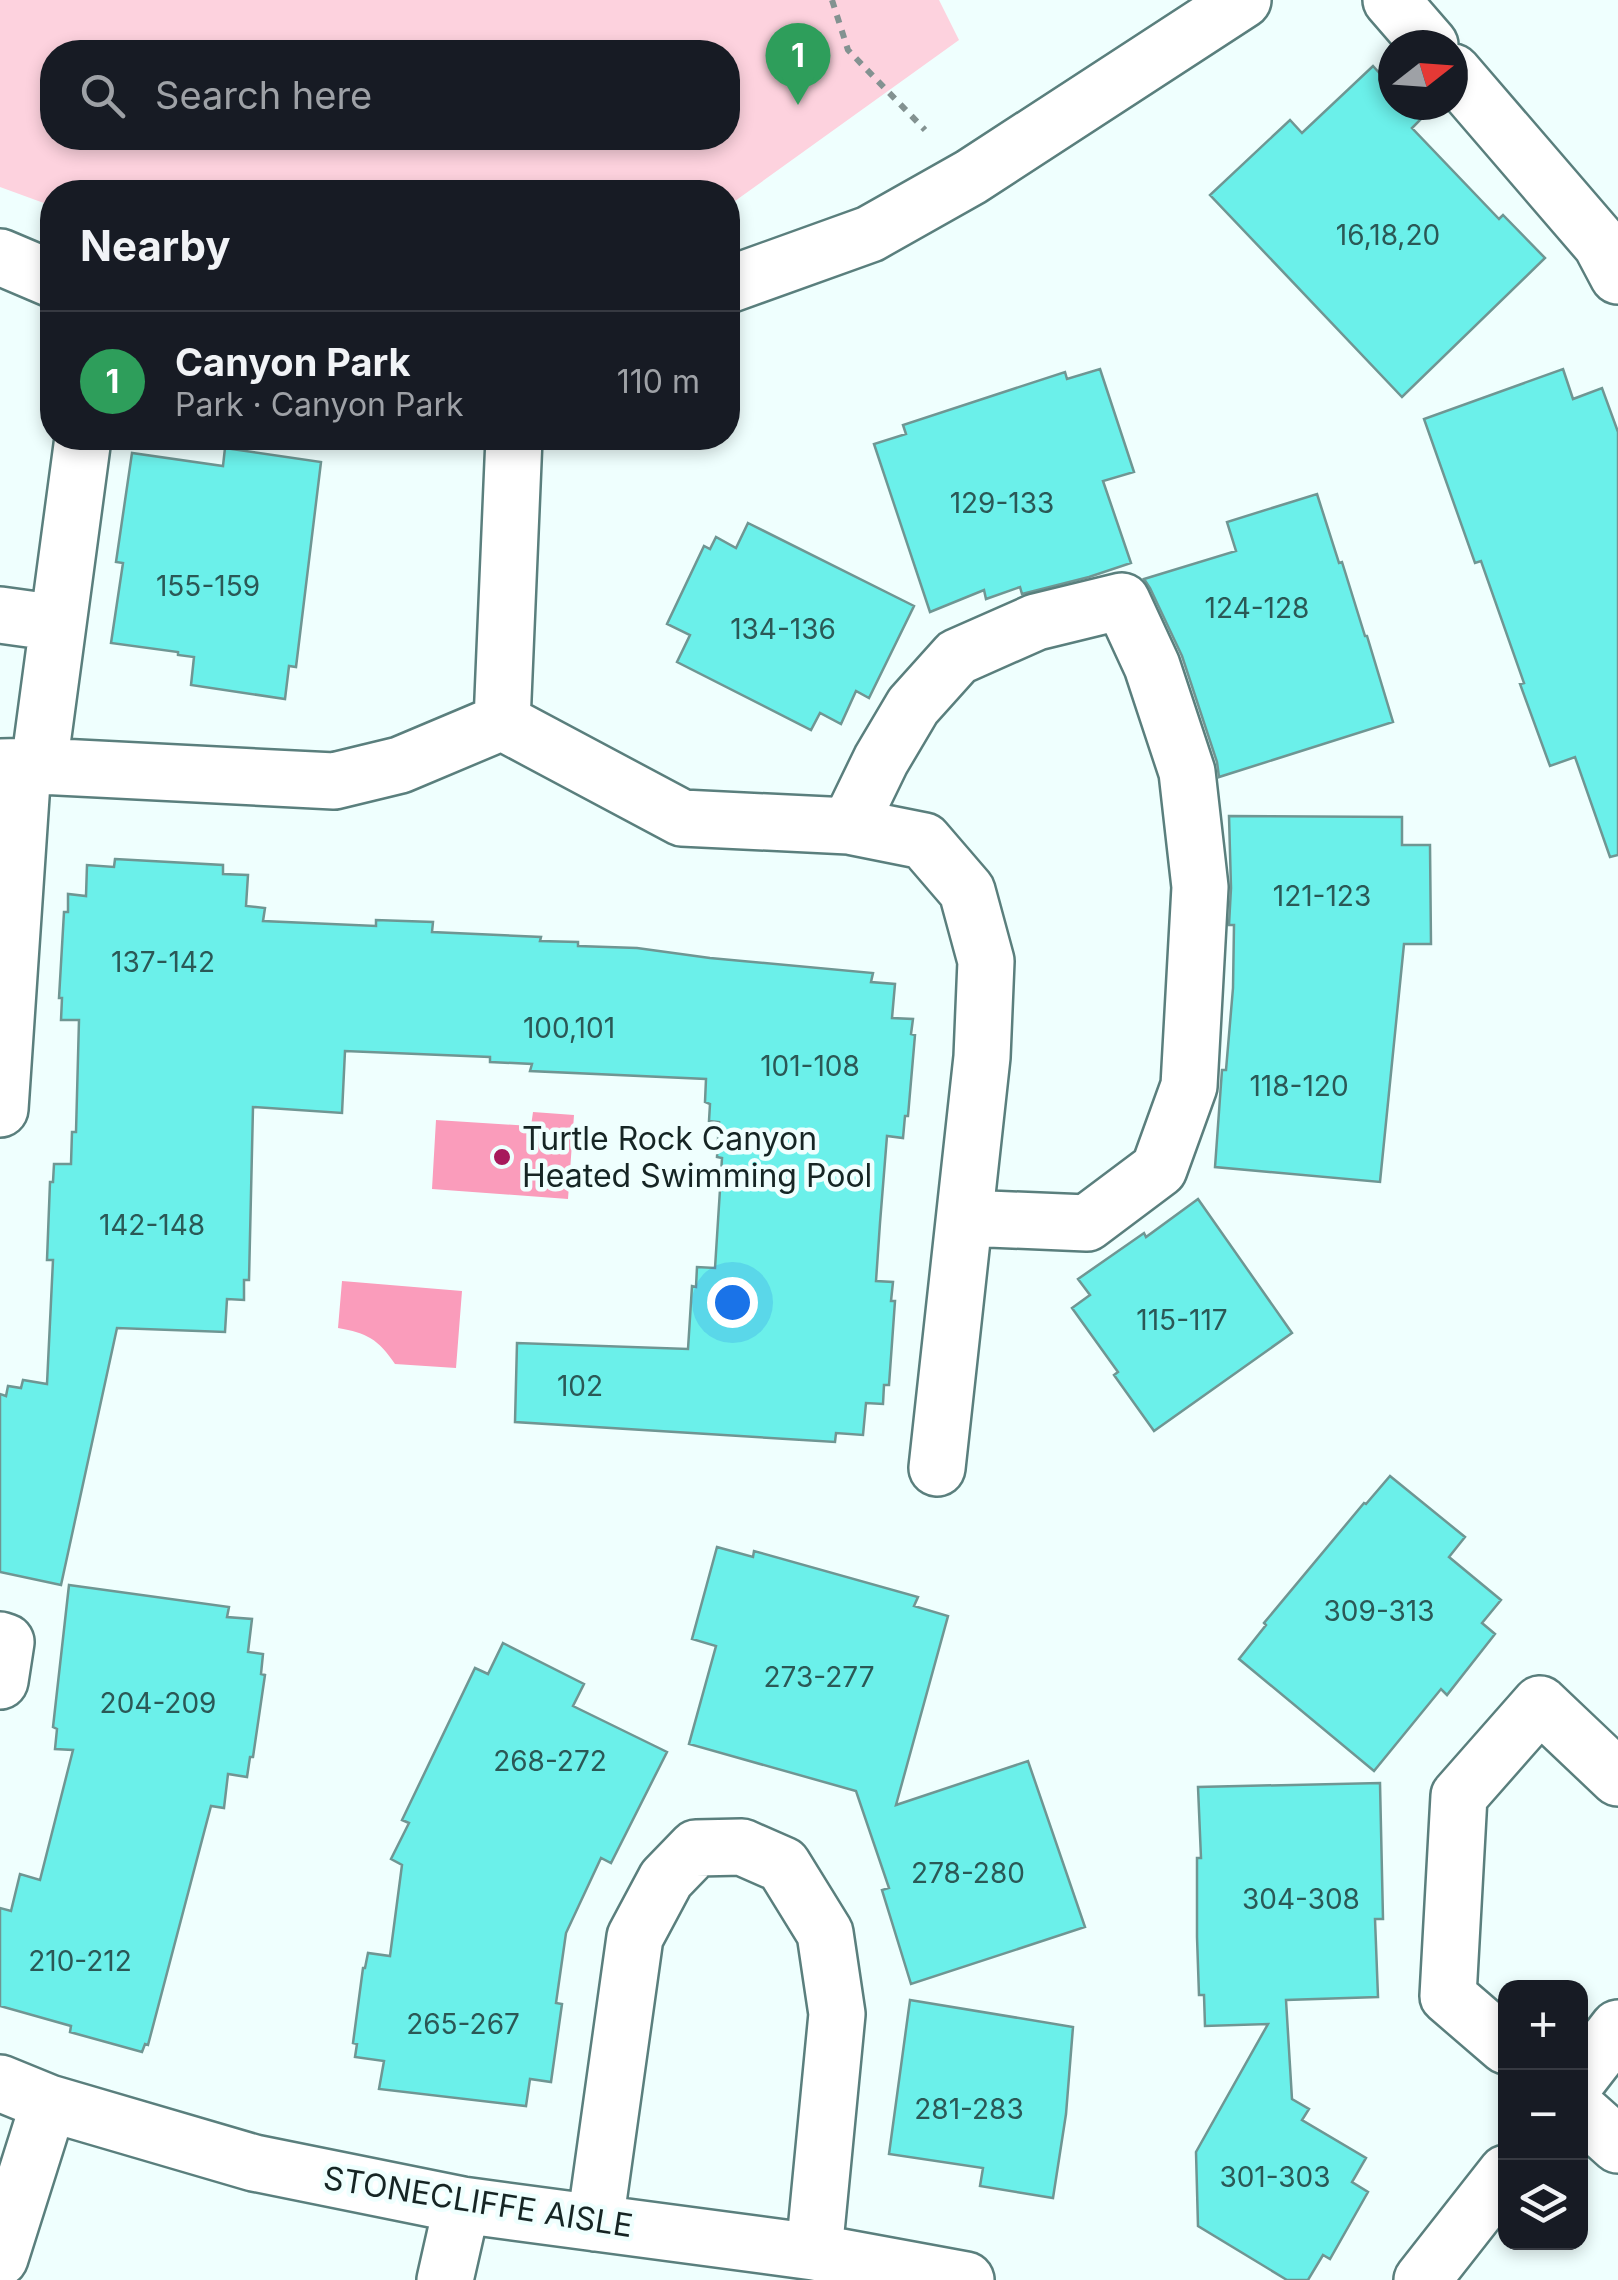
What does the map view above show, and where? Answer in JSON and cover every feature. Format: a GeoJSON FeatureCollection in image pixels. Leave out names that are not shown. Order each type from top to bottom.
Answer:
{"type":"FeatureCollection","features":[{"type":"Feature","properties":{"kind":"street"},"geometry":{"type":"LineString","coordinates":[[740,281],[870,234],[971,177],[1243,0]]}},
{"type":"Feature","properties":{"kind":"street"},"geometry":{"type":"LineString","coordinates":[[1391,0],[1417,30]]}},
{"type":"Feature","properties":{"kind":"street"},"geometry":{"type":"LineString","coordinates":[[1468,89],[1612,253]]}},
{"type":"Feature","properties":{"kind":"street"},"geometry":{"type":"LineString","coordinates":[[0,257],[40,274]]}},
{"type":"Feature","properties":{"kind":"street"},"geometry":{"type":"LineString","coordinates":[[0,1108],[21,766],[58,624],[81,450]]}},
{"type":"Feature","properties":{"kind":"street"},"geometry":{"type":"LineString","coordinates":[[502,722],[513,450]]}},
{"type":"Feature","properties":{"kind":"street"},"geometry":{"type":"LineString","coordinates":[[849,826],[913,706],[957,658],[1036,622],[1122,601],[1152,666],[1187,772],[1200,887],[1188,1086],[1160,1169],[1086,1224],[965,1218]]}},
{"type":"Feature","properties":{"kind":"street"},"geometry":{"type":"LineString","coordinates":[[0,615],[58,624]]}},
{"type":"Feature","properties":{"kind":"street"},"geometry":{"type":"LineString","coordinates":[[21,766],[334,781],[400,765],[502,722]]}},
{"type":"Feature","properties":{"kind":"street"},"geometry":{"type":"LineString","coordinates":[[502,722],[682,818],[849,826],[924,841],[967,890],[986,961],[982,1057],[937,1468]]}},
{"type":"Feature","properties":{"kind":"street"},"geometry":{"type":"LineString","coordinates":[[0,1640],[6,1642],[0,1681]]}},
{"type":"Feature","properties":{"kind":"street"},"geometry":{"type":"LineString","coordinates":[[1498,2039],[1448,1996],[1459,1796],[1540,1704],[1618,1778]]}},
{"type":"Feature","properties":{"kind":"street"},"geometry":{"type":"LineString","coordinates":[[594,2224],[635,1936],[666,1878],[696,1848],[742,1847],[783,1865],[825,1933],[837,2014],[814,2252]]}},
{"type":"Feature","properties":{"kind":"street"},"geometry":{"type":"LineString","coordinates":[[1585,2070],[1618,2028]]}},
{"type":"Feature","properties":{"kind":"street"},"geometry":{"type":"LineString","coordinates":[[0,2258],[24,2093]]}},
{"type":"Feature","properties":{"kind":"street","name":"STONECLIFFE AISLE"},"geometry":{"type":"LineString","coordinates":[[24,2093],[254,2164],[462,2205],[814,2252],[966,2280]]}},
{"type":"Feature","properties":{"kind":"street"},"geometry":{"type":"LineString","coordinates":[[1588,2117],[1618,2145]]}},
{"type":"Feature","properties":{"kind":"street"},"geometry":{"type":"LineString","coordinates":[[1422,2280],[1498,2183]]}},
{"type":"Feature","properties":{"kind":"street"},"geometry":{"type":"LineString","coordinates":[[445,2280],[462,2205]]}},
{"type":"Feature","properties":{"kind":"path"},"geometry":{"type":"LineString","coordinates":[[832,0],[848,50],[971,177]]}},
{"type":"Feature","properties":{"kind":"shaded area"},"geometry":{"type":"Polygon","coordinates":[[[0,0],[939,0],[959,40],[740,197],[740,180],[40,180],[40,202],[0,187],[0,0]]]}},
{"type":"Feature","properties":{"kind":"shaded area","name":"Turtle Rock Canyon Heated Swimming Pool"},"geometry":{"type":"Polygon","coordinates":[[[533,1112],[574,1115],[568,1199],[432,1189],[436,1120],[531,1126],[533,1112]]]}},
{"type":"Feature","properties":{"kind":"shaded area"},"geometry":{"type":"Polygon","coordinates":[[[342,1281],[462,1291],[456,1368],[395,1364],[371,1338],[338,1328],[342,1281]]]}},
{"type":"Feature","properties":{"kind":"building"},"geometry":{"type":"Polygon","coordinates":[[[1373,66],[1378,72],[1378,120],[1420,120],[1412,128],[1499,219],[1503,215],[1545,258],[1402,397],[1210,195],[1290,120],[1302,133],[1373,66]]]}},
{"type":"Feature","properties":{"kind":"building"},"geometry":{"type":"Polygon","coordinates":[[[1100,369],[1134,472],[1103,481],[1131,563],[1022,594],[1020,587],[986,599],[984,590],[930,612],[874,444],[906,434],[903,425],[1065,372],[1067,379],[1100,369]]]}},
{"type":"Feature","properties":{"kind":"building"},"geometry":{"type":"Polygon","coordinates":[[[1563,369],[1573,399],[1602,388],[1618,432],[1618,855],[1610,857],[1575,757],[1550,766],[1481,561],[1475,563],[1424,419],[1563,369]]]}},
{"type":"Feature","properties":{"kind":"building"},"geometry":{"type":"Polygon","coordinates":[[[225,450],[321,462],[296,667],[289,666],[285,699],[191,685],[194,657],[111,643],[123,563],[116,562],[132,453],[223,466],[225,450]]]}},
{"type":"Feature","properties":{"kind":"building"},"geometry":{"type":"Polygon","coordinates":[[[1317,494],[1393,722],[1219,777],[1182,656],[1144,579],[1236,551],[1227,522],[1317,494]]]}},
{"type":"Feature","properties":{"kind":"building"},"geometry":{"type":"Polygon","coordinates":[[[748,523],[914,606],[869,698],[856,691],[841,724],[820,713],[811,730],[677,662],[690,635],[667,624],[704,546],[710,549],[716,537],[736,548],[748,523]]]}},
{"type":"Feature","properties":{"kind":"building"},"geometry":{"type":"Polygon","coordinates":[[[1229,816],[1402,817],[1402,845],[1430,845],[1431,944],[1404,944],[1380,1182],[1215,1167],[1233,988],[1229,816]]]}},
{"type":"Feature","properties":{"kind":"building"},"geometry":{"type":"Polygon","coordinates":[[[115,859],[223,865],[223,874],[248,875],[246,906],[265,908],[263,921],[376,926],[376,920],[433,922],[432,932],[541,937],[540,941],[578,942],[578,946],[637,948],[873,973],[871,982],[895,984],[892,1018],[913,1019],[911,1034],[915,1035],[903,1138],[887,1136],[880,1223],[876,1281],[893,1282],[891,1301],[895,1301],[889,1385],[884,1385],[883,1404],[866,1403],[863,1435],[836,1433],[835,1442],[515,1422],[517,1343],[688,1349],[697,1267],[715,1268],[722,1158],[717,1157],[719,1122],[709,1121],[710,1104],[705,1102],[706,1079],[530,1071],[532,1064],[490,1062],[490,1057],[345,1051],[342,1113],[253,1107],[249,1280],[244,1280],[244,1300],[227,1299],[225,1332],[117,1328],[61,1585],[0,1572],[0,1394],[6,1396],[8,1386],[21,1388],[23,1380],[47,1384],[53,1260],[47,1260],[50,1182],[54,1164],[71,1164],[72,1132],[76,1132],[79,1020],[61,1020],[59,998],[64,912],[68,912],[68,894],[86,896],[87,865],[114,867],[115,859]]]}},
{"type":"Feature","properties":{"kind":"building"},"geometry":{"type":"Polygon","coordinates":[[[1198,1199],[1292,1333],[1154,1431],[1072,1308],[1090,1295],[1078,1279],[1198,1199]]]}},
{"type":"Feature","properties":{"kind":"building"},"geometry":{"type":"Polygon","coordinates":[[[1390,1476],[1465,1537],[1449,1557],[1501,1600],[1482,1623],[1495,1634],[1447,1695],[1441,1689],[1374,1771],[1239,1659],[1264,1623],[1390,1476]]]}},
{"type":"Feature","properties":{"kind":"building"},"geometry":{"type":"Polygon","coordinates":[[[717,1547],[753,1557],[754,1551],[918,1597],[914,1606],[948,1616],[896,1805],[1028,1761],[1085,1927],[911,1984],[882,1890],[889,1888],[856,1791],[689,1744],[716,1646],[692,1639],[717,1547]]]}},
{"type":"Feature","properties":{"kind":"building"},"geometry":{"type":"Polygon","coordinates":[[[69,1585],[229,1607],[227,1617],[252,1619],[248,1652],[263,1654],[261,1674],[265,1675],[247,1777],[228,1774],[224,1808],[211,1806],[148,2045],[142,2052],[70,2032],[71,2026],[0,2006],[0,1908],[11,1911],[20,1874],[40,1880],[73,1750],[55,1749],[57,1729],[53,1727],[69,1585]]]}},
{"type":"Feature","properties":{"kind":"building"},"geometry":{"type":"Polygon","coordinates":[[[503,1643],[584,1684],[573,1706],[667,1752],[611,1863],[601,1858],[566,1933],[556,2003],[562,2004],[551,2082],[530,2079],[526,2106],[379,2089],[384,2061],[355,2057],[357,2044],[353,2043],[368,1953],[390,1956],[402,1865],[391,1859],[409,1823],[402,1820],[475,1668],[488,1674],[503,1643]]]}},
{"type":"Feature","properties":{"kind":"building"},"geometry":{"type":"Polygon","coordinates":[[[1380,1783],[1383,1919],[1375,1919],[1378,1997],[1286,2000],[1292,2099],[1309,2109],[1302,2120],[1366,2158],[1352,2182],[1368,2192],[1330,2259],[1323,2255],[1308,2280],[1287,2280],[1198,2226],[1196,2152],[1268,2024],[1205,2026],[1204,1995],[1199,1995],[1197,1937],[1197,1858],[1201,1858],[1198,1787],[1380,1783]]]}},
{"type":"Feature","properties":{"kind":"building"},"geometry":{"type":"Polygon","coordinates":[[[910,2000],[1073,2027],[1066,2114],[1053,2198],[980,2186],[983,2168],[889,2154],[910,2000]]]}},
{"type":"Feature","properties":{"kind":"place","name":"Canyon Park"},"geometry":{"type":"Point","coordinates":[798,105]}},
{"type":"Feature","properties":{"kind":"place","name":"Turtle Rock Canyon Heated Swimming Pool"},"geometry":{"type":"Point","coordinates":[502,1157]}}]}
